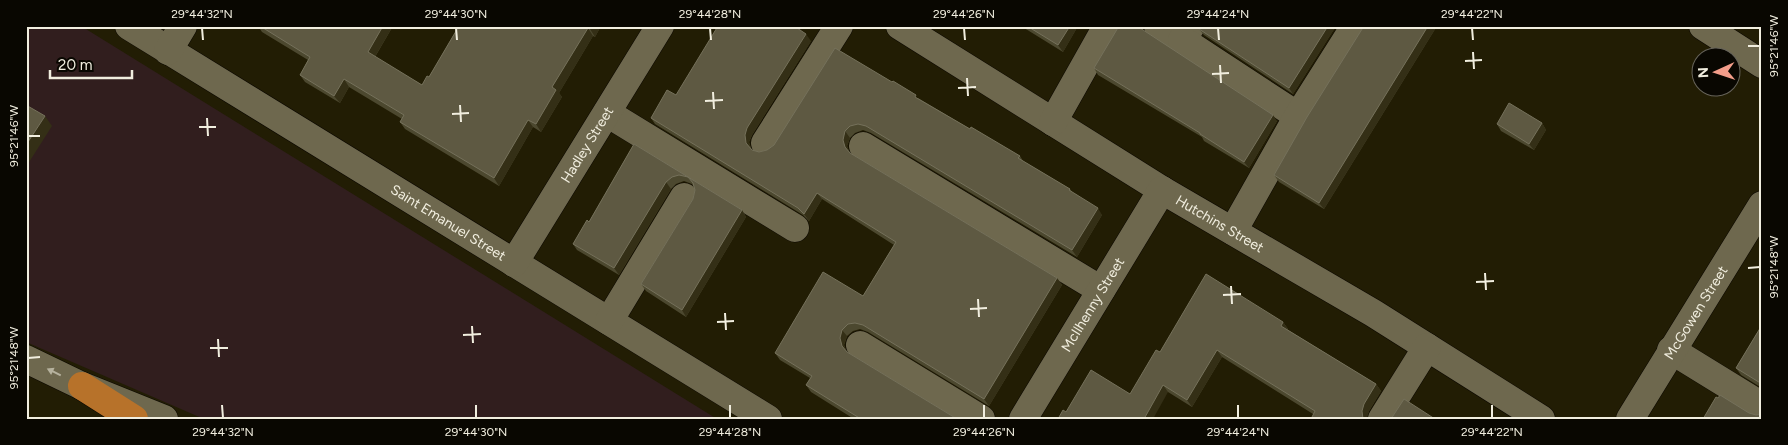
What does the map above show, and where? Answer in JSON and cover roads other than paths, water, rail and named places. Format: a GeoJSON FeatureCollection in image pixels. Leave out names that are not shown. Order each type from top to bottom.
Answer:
{"type":"FeatureCollection","features":[{"type":"Feature","properties":{"kind":"highway"},"geometry":{"type":"LineString","coordinates":[[82,386],[134,419]]}},
{"type":"Feature","properties":{"kind":"street","name":"Saint Emanuel Street"},"geometry":{"type":"LineString","coordinates":[[129,26],[768,419]]}},
{"type":"Feature","properties":{"kind":"street"},"geometry":{"type":"LineString","coordinates":[[168,50],[183,26]]}},
{"type":"Feature","properties":{"kind":"street","name":"Hadley Street"},"geometry":{"type":"LineString","coordinates":[[514,263],[660,26]]}},
{"type":"Feature","properties":{"kind":"street"},"geometry":{"type":"LineString","coordinates":[[766,143],[839,26]]}},
{"type":"Feature","properties":{"kind":"street","name":"Hutchins Street"},"geometry":{"type":"LineString","coordinates":[[900,26],[1162,190],[1373,313],[1541,419]]}},
{"type":"Feature","properties":{"kind":"street"},"geometry":{"type":"LineString","coordinates":[[1053,122],[1107,26]]}},
{"type":"Feature","properties":{"kind":"street"},"geometry":{"type":"LineString","coordinates":[[1158,26],[1186,33],[1298,116]]}},
{"type":"Feature","properties":{"kind":"street"},"geometry":{"type":"LineString","coordinates":[[1233,231],[1298,116],[1354,26]]}},
{"type":"Feature","properties":{"kind":"street"},"geometry":{"type":"LineString","coordinates":[[1703,26],[1762,64]]}},
{"type":"Feature","properties":{"kind":"street"},"geometry":{"type":"LineString","coordinates":[[607,112],[795,228]]}},
{"type":"Feature","properties":{"kind":"street"},"geometry":{"type":"LineString","coordinates":[[863,146],[1101,290]]}},
{"type":"Feature","properties":{"kind":"street","name":"McIlhenny Street"},"geometry":{"type":"LineString","coordinates":[[1022,419],[1162,190]]}},
{"type":"Feature","properties":{"kind":"street"},"geometry":{"type":"LineString","coordinates":[[609,321],[684,197]]}},
{"type":"Feature","properties":{"kind":"street","name":"McGowen Street"},"geometry":{"type":"LineString","coordinates":[[1630,419],[1671,350],[1758,218]]}},
{"type":"Feature","properties":{"kind":"street"},"geometry":{"type":"LineString","coordinates":[[860,345],[981,419]]}},
{"type":"Feature","properties":{"kind":"street"},"geometry":{"type":"LineString","coordinates":[[1382,419],[1427,347]]}},
{"type":"Feature","properties":{"kind":"street"},"geometry":{"type":"LineString","coordinates":[[1671,350],[1762,406]]}},
{"type":"Feature","properties":{"kind":"street"},"geometry":{"type":"LineString","coordinates":[[26,359],[82,386],[164,419]]}}]}
